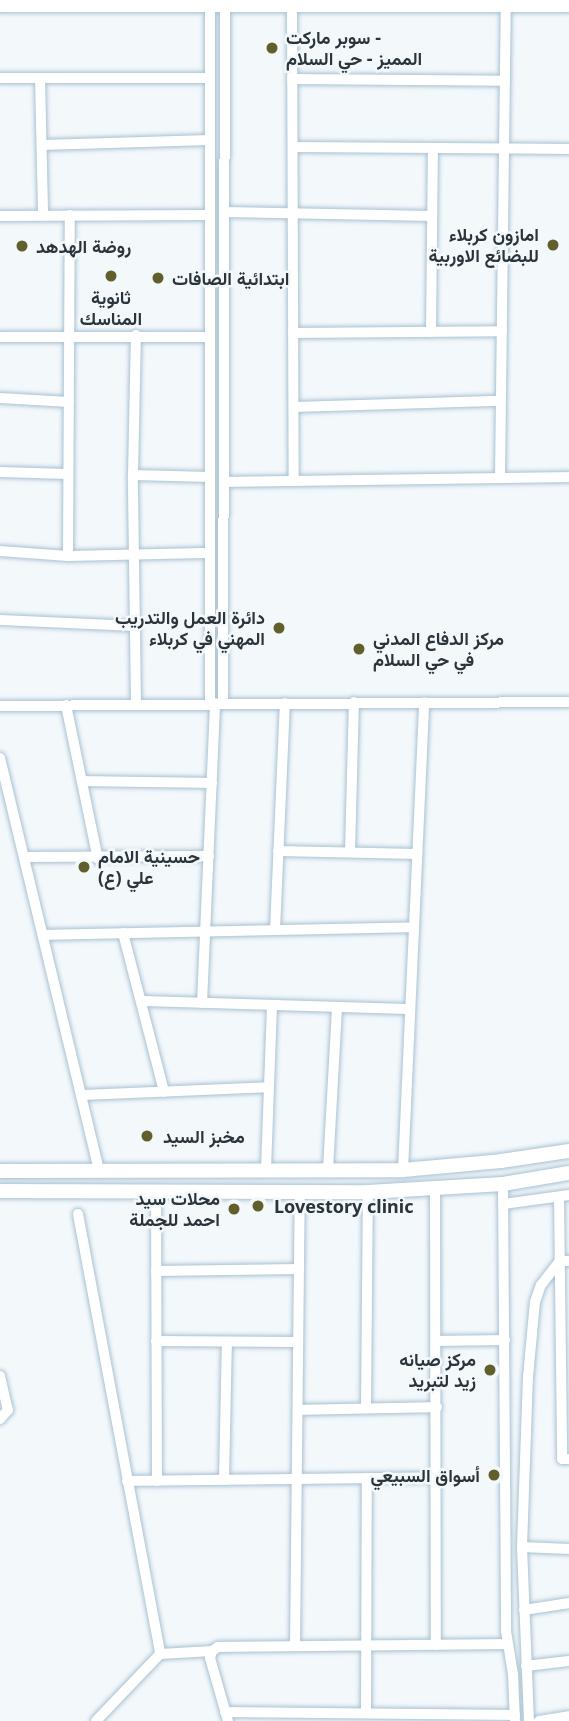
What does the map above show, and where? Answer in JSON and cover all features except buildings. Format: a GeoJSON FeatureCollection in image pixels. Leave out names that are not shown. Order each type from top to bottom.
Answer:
{"type":"FeatureCollection","features":[{"type":"Feature","properties":{"kind":"main road"},"geometry":{"type":"LineString","coordinates":[[0,5],[225,7],[252,2],[292,5],[506,5],[542,2],[568,5]]}},
{"type":"Feature","properties":{"kind":"main road"},"geometry":{"type":"LineString","coordinates":[[0,1171],[403,1170],[460,1166],[569,1151]]}},
{"type":"Feature","properties":{"kind":"main road"},"geometry":{"type":"LineString","coordinates":[[0,1191],[435,1190],[503,1184],[569,1173]]}},
{"type":"Feature","properties":{"kind":"street"},"geometry":{"type":"LineString","coordinates":[[292,5],[294,481]]}},
{"type":"Feature","properties":{"kind":"street"},"geometry":{"type":"LineString","coordinates":[[500,478],[506,5]]}},
{"type":"Feature","properties":{"kind":"street"},"geometry":{"type":"LineString","coordinates":[[210,7],[209,684],[216,703]]}},
{"type":"Feature","properties":{"kind":"street"},"geometry":{"type":"LineString","coordinates":[[202,1003],[216,703],[223,686],[225,7]]}},
{"type":"Feature","properties":{"kind":"street"},"geometry":{"type":"LineString","coordinates":[[0,78],[210,78]]}},
{"type":"Feature","properties":{"kind":"street"},"geometry":{"type":"LineString","coordinates":[[40,78],[43,215]]}},
{"type":"Feature","properties":{"kind":"street"},"geometry":{"type":"LineString","coordinates":[[292,79],[505,81]]}},
{"type":"Feature","properties":{"kind":"street"},"geometry":{"type":"LineString","coordinates":[[42,145],[209,140]]}},
{"type":"Feature","properties":{"kind":"street"},"geometry":{"type":"LineString","coordinates":[[293,147],[569,149]]}},
{"type":"Feature","properties":{"kind":"street"},"geometry":{"type":"LineString","coordinates":[[431,332],[433,148]]}},
{"type":"Feature","properties":{"kind":"street"},"geometry":{"type":"LineString","coordinates":[[225,212],[432,216]]}},
{"type":"Feature","properties":{"kind":"street"},"geometry":{"type":"LineString","coordinates":[[68,556],[70,215]]}},
{"type":"Feature","properties":{"kind":"street"},"geometry":{"type":"LineString","coordinates":[[0,216],[210,215]]}},
{"type":"Feature","properties":{"kind":"street"},"geometry":{"type":"LineString","coordinates":[[293,333],[502,331]]}},
{"type":"Feature","properties":{"kind":"street"},"geometry":{"type":"LineString","coordinates":[[136,335],[133,475],[136,704]]}},
{"type":"Feature","properties":{"kind":"street"},"geometry":{"type":"LineString","coordinates":[[0,337],[210,337]]}},
{"type":"Feature","properties":{"kind":"street"},"geometry":{"type":"LineString","coordinates":[[210,397],[218,403],[224,399]]}},
{"type":"Feature","properties":{"kind":"street"},"geometry":{"type":"LineString","coordinates":[[0,398],[69,402]]}},
{"type":"Feature","properties":{"kind":"street"},"geometry":{"type":"LineString","coordinates":[[294,407],[501,401]]}},
{"type":"Feature","properties":{"kind":"street"},"geometry":{"type":"LineString","coordinates":[[209,411],[216,406],[224,412]]}},
{"type":"Feature","properties":{"kind":"street"},"geometry":{"type":"LineString","coordinates":[[0,472],[68,474]]}},
{"type":"Feature","properties":{"kind":"street"},"geometry":{"type":"LineString","coordinates":[[133,475],[210,477]]}},
{"type":"Feature","properties":{"kind":"street"},"geometry":{"type":"LineString","coordinates":[[224,482],[569,477]]}},
{"type":"Feature","properties":{"kind":"street"},"geometry":{"type":"LineString","coordinates":[[0,551],[68,556],[204,553]]}},
{"type":"Feature","properties":{"kind":"street"},"geometry":{"type":"LineString","coordinates":[[0,620],[136,626]]}},
{"type":"Feature","properties":{"kind":"street"},"geometry":{"type":"LineString","coordinates":[[209,684],[215,690],[223,686]]}},
{"type":"Feature","properties":{"kind":"street"},"geometry":{"type":"LineString","coordinates":[[275,930],[285,702]]}},
{"type":"Feature","properties":{"kind":"street"},"geometry":{"type":"LineString","coordinates":[[351,852],[354,702]]}},
{"type":"Feature","properties":{"kind":"street"},"geometry":{"type":"LineString","coordinates":[[403,1170],[424,702]]}},
{"type":"Feature","properties":{"kind":"street"},"geometry":{"type":"LineString","coordinates":[[0,706],[569,702]]}},
{"type":"Feature","properties":{"kind":"street"},"geometry":{"type":"LineString","coordinates":[[66,705],[98,859]]}},
{"type":"Feature","properties":{"kind":"street"},"geometry":{"type":"LineString","coordinates":[[0,758],[100,1170]]}},
{"type":"Feature","properties":{"kind":"street"},"geometry":{"type":"LineString","coordinates":[[82,781],[212,782]]}},
{"type":"Feature","properties":{"kind":"street"},"geometry":{"type":"LineString","coordinates":[[278,850],[417,854]]}},
{"type":"Feature","properties":{"kind":"street"},"geometry":{"type":"LineString","coordinates":[[24,857],[98,859],[209,856]]}},
{"type":"Feature","properties":{"kind":"street"},"geometry":{"type":"LineString","coordinates":[[43,934],[414,927]]}},
{"type":"Feature","properties":{"kind":"street"},"geometry":{"type":"LineString","coordinates":[[123,933],[164,1091]]}},
{"type":"Feature","properties":{"kind":"street"},"geometry":{"type":"LineString","coordinates":[[141,1001],[410,1009]]}},
{"type":"Feature","properties":{"kind":"street"},"geometry":{"type":"LineString","coordinates":[[266,1169],[272,1005]]}},
{"type":"Feature","properties":{"kind":"street"},"geometry":{"type":"LineString","coordinates":[[328,1169],[337,1007]]}},
{"type":"Feature","properties":{"kind":"street"},"geometry":{"type":"LineString","coordinates":[[81,1096],[269,1087]]}},
{"type":"Feature","properties":{"kind":"street"},"geometry":{"type":"LineString","coordinates":[[212,1651],[210,1658],[227,1716],[366,1713],[398,1717],[515,1718],[513,1674],[507,1644],[503,1184]]}},
{"type":"Feature","properties":{"kind":"street"},"geometry":{"type":"LineString","coordinates":[[435,1190],[436,1645]]}},
{"type":"Feature","properties":{"kind":"street"},"geometry":{"type":"LineString","coordinates":[[156,1192],[157,1481]]}},
{"type":"Feature","properties":{"kind":"street"},"geometry":{"type":"LineString","coordinates":[[295,1646],[300,1192]]}},
{"type":"Feature","properties":{"kind":"street"},"geometry":{"type":"LineString","coordinates":[[366,1408],[368,1192]]}},
{"type":"Feature","properties":{"kind":"street"},"geometry":{"type":"LineString","coordinates":[[503,1205],[564,1196],[565,1398],[562,1460],[569,1459]]}},
{"type":"Feature","properties":{"kind":"street"},"geometry":{"type":"LineString","coordinates":[[78,1214],[160,1654]]}},
{"type":"Feature","properties":{"kind":"street"},"geometry":{"type":"LineString","coordinates":[[529,1721],[522,1547],[528,1377],[536,1302],[541,1285],[564,1261]]}},
{"type":"Feature","properties":{"kind":"street"},"geometry":{"type":"LineString","coordinates":[[156,1271],[299,1269]]}},
{"type":"Feature","properties":{"kind":"street"},"geometry":{"type":"LineString","coordinates":[[437,1341],[505,1340]]}},
{"type":"Feature","properties":{"kind":"street"},"geometry":{"type":"LineString","coordinates":[[156,1341],[298,1342]]}},
{"type":"Feature","properties":{"kind":"street"},"geometry":{"type":"LineString","coordinates":[[224,1480],[227,1342]]}},
{"type":"Feature","properties":{"kind":"street"},"geometry":{"type":"LineString","coordinates":[[0,1376],[8,1409],[0,1419]]}},
{"type":"Feature","properties":{"kind":"street"},"geometry":{"type":"LineString","coordinates":[[298,1410],[437,1407]]}},
{"type":"Feature","properties":{"kind":"street"},"geometry":{"type":"LineString","coordinates":[[127,1481],[437,1477]]}},
{"type":"Feature","properties":{"kind":"street"},"geometry":{"type":"LineString","coordinates":[[366,1713],[367,1478]]}},
{"type":"Feature","properties":{"kind":"street"},"geometry":{"type":"LineString","coordinates":[[522,1547],[569,1549]]}},
{"type":"Feature","properties":{"kind":"street"},"geometry":{"type":"LineString","coordinates":[[524,1610],[569,1603]]}},
{"type":"Feature","properties":{"kind":"street"},"geometry":{"type":"LineString","coordinates":[[96,1721],[160,1654],[212,1651],[218,1647],[507,1644]]}},
{"type":"Feature","properties":{"kind":"street"},"geometry":{"type":"LineString","coordinates":[[526,1666],[569,1661]]}},
{"type":"Feature","properties":{"kind":"street"},"geometry":{"type":"LineString","coordinates":[[539,1721],[569,1716]]}},
{"type":"Feature","properties":{"kind":"place","name":"سوبر ماركت - المميز - حي السلام"},"geometry":{"type":"Point","coordinates":[272,48]}},
{"type":"Feature","properties":{"kind":"place","name":"امازون كربلاء للبضائع الاوربية"},"geometry":{"type":"Point","coordinates":[553,245]}},
{"type":"Feature","properties":{"kind":"place","name":"روضة الهدهد"},"geometry":{"type":"Point","coordinates":[22,246]}},
{"type":"Feature","properties":{"kind":"place","name":"ثانوية المناسك"},"geometry":{"type":"Point","coordinates":[111,276]}},
{"type":"Feature","properties":{"kind":"place","name":"ابتدائية الصافات"},"geometry":{"type":"Point","coordinates":[158,278]}},
{"type":"Feature","properties":{"kind":"place","name":"دائرة العمل والتدريب المهني في كربلاء"},"geometry":{"type":"Point","coordinates":[279,628]}},
{"type":"Feature","properties":{"kind":"place","name":"مركز الدفاع المدني في حي السلام"},"geometry":{"type":"Point","coordinates":[359,649]}},
{"type":"Feature","properties":{"kind":"place","name":"حسينية الامام علي (ع)"},"geometry":{"type":"Point","coordinates":[84,867]}},
{"type":"Feature","properties":{"kind":"place","name":"مخبز السيد"},"geometry":{"type":"Point","coordinates":[147,1136]}},
{"type":"Feature","properties":{"kind":"place","name":"Lovestory clinic"},"geometry":{"type":"Point","coordinates":[258,1206]}},
{"type":"Feature","properties":{"kind":"place","name":"محلات سيد احمد للجملة"},"geometry":{"type":"Point","coordinates":[234,1209]}},
{"type":"Feature","properties":{"kind":"place","name":"مركز صيانه زيد لتبريد"},"geometry":{"type":"Point","coordinates":[490,1370]}},
{"type":"Feature","properties":{"kind":"place","name":"أسواق السبيعي"},"geometry":{"type":"Point","coordinates":[494,1475]}}]}
